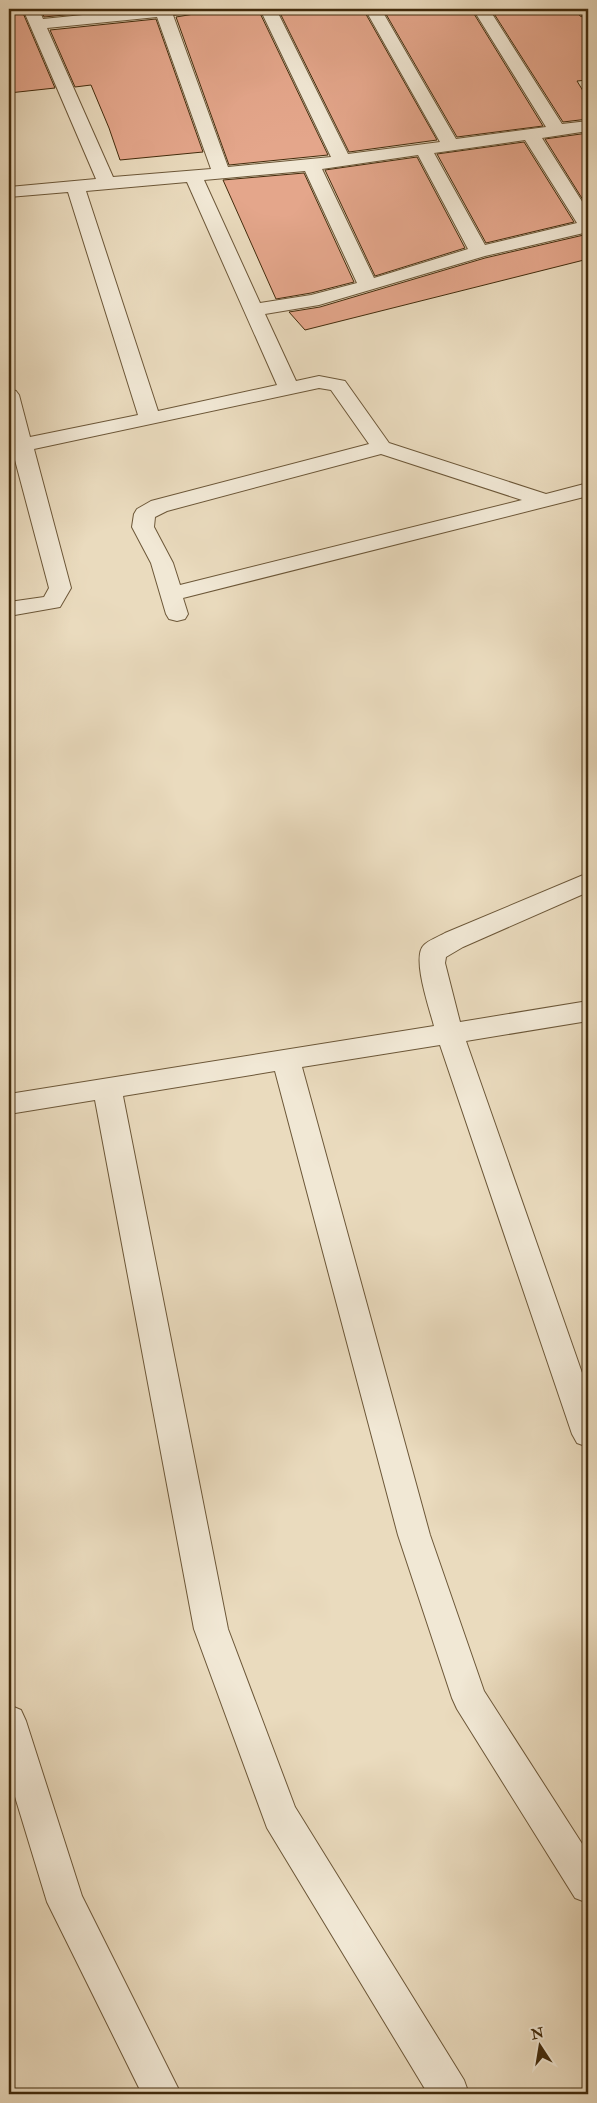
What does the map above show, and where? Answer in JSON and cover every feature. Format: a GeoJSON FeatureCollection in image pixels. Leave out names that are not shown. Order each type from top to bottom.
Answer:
{"type":"FeatureCollection","features":[{"type":"Feature","properties":{"kind":"street"},"geometry":{"type":"LineString","coordinates":[[31,9],[40,24],[106,182]]}},
{"type":"Feature","properties":{"kind":"street"},"geometry":{"type":"LineString","coordinates":[[40,24],[188,9]]}},
{"type":"Feature","properties":{"kind":"street"},"geometry":{"type":"LineString","coordinates":[[268,9],[342,160]]}},
{"type":"Feature","properties":{"kind":"street"},"geometry":{"type":"LineString","coordinates":[[373,9],[451,146]]}},
{"type":"Feature","properties":{"kind":"street"},"geometry":{"type":"LineString","coordinates":[[480,9],[558,131]]}},
{"type":"Feature","properties":{"kind":"street"},"geometry":{"type":"LineString","coordinates":[[163,11],[221,172]]}},
{"type":"Feature","properties":{"kind":"street"},"geometry":{"type":"LineString","coordinates":[[9,192],[311,165],[588,126]]}},
{"type":"Feature","properties":{"kind":"street"},"geometry":{"type":"LineString","coordinates":[[254,310],[312,301],[479,252],[588,225],[531,135]]}},
{"type":"Feature","properties":{"kind":"street"},"geometry":{"type":"LineString","coordinates":[[424,150],[479,252]]}},
{"type":"Feature","properties":{"kind":"street"},"geometry":{"type":"LineString","coordinates":[[311,165],[368,286]]}},
{"type":"Feature","properties":{"kind":"street"},"geometry":{"type":"LineString","coordinates":[[193,175],[289,389]]}},
{"type":"Feature","properties":{"kind":"street"},"geometry":{"type":"LineString","coordinates":[[75,185],[150,419]]}},
{"type":"Feature","properties":{"kind":"street"},"geometry":{"type":"LineString","coordinates":[[20,444],[150,419],[319,382],[338,385],[382,447]]}},
{"type":"Feature","properties":{"kind":"street"},"geometry":{"type":"LineString","coordinates":[[9,395],[20,444],[60,588],[52,602],[9,609]]}},
{"type":"Feature","properties":{"kind":"street"},"geometry":{"type":"LineString","coordinates":[[545,501],[382,447],[159,506],[145,514],[143,526],[162,563],[174,604],[545,501],[588,489]]}},
{"type":"Feature","properties":{"kind":"street"},"geometry":{"type":"LineString","coordinates":[[588,882],[454,940],[433,952],[432,963],[450,1034],[588,1434]]}},
{"type":"Feature","properties":{"kind":"street"},"geometry":{"type":"LineString","coordinates":[[9,1104],[588,1011]]}},
{"type":"Feature","properties":{"kind":"street"},"geometry":{"type":"LineString","coordinates":[[286,1060],[414,1535],[469,1698],[588,1885]]}},
{"type":"Feature","properties":{"kind":"street"},"geometry":{"type":"LineString","coordinates":[[107,1088],[212,1629],[280,1816],[450,2094]]}},
{"type":"Feature","properties":{"kind":"street"},"geometry":{"type":"LineString","coordinates":[[9,1721],[65,1902],[162,2094]]}},
{"type":"Feature","properties":{"kind":"building"},"geometry":{"type":"Polygon","coordinates":[[[75,9],[126,9],[44,17],[42,12],[75,9]]]}},
{"type":"Feature","properties":{"kind":"building"},"geometry":{"type":"Polygon","coordinates":[[[198,9],[258,9],[328,155],[229,165],[176,17],[194,14],[198,9]]]}},
{"type":"Feature","properties":{"kind":"building"},"geometry":{"type":"Polygon","coordinates":[[[278,9],[363,9],[437,140],[349,152],[278,9]]]}},
{"type":"Feature","properties":{"kind":"building"},"geometry":{"type":"Polygon","coordinates":[[[383,9],[471,9],[543,126],[457,137],[383,9]]]}},
{"type":"Feature","properties":{"kind":"building"},"geometry":{"type":"Polygon","coordinates":[[[491,9],[576,9],[580,16],[588,19],[588,80],[577,81],[588,99],[588,119],[563,122],[491,9]]]}},
{"type":"Feature","properties":{"kind":"building"},"geometry":{"type":"Polygon","coordinates":[[[23,13],[55,88],[9,93],[9,15],[23,13]]]}},
{"type":"Feature","properties":{"kind":"building"},"geometry":{"type":"Polygon","coordinates":[[[156,19],[203,152],[120,160],[91,85],[75,87],[50,30],[156,19]]]}},
{"type":"Feature","properties":{"kind":"building"},"geometry":{"type":"Polygon","coordinates":[[[588,133],[588,208],[545,139],[588,133]]]}},
{"type":"Feature","properties":{"kind":"building"},"geometry":{"type":"Polygon","coordinates":[[[524,142],[574,222],[486,243],[437,154],[524,142]]]}},
{"type":"Feature","properties":{"kind":"building"},"geometry":{"type":"Polygon","coordinates":[[[417,157],[465,248],[375,276],[325,170],[417,157]]]}},
{"type":"Feature","properties":{"kind":"building"},"geometry":{"type":"Polygon","coordinates":[[[304,173],[354,282],[311,293],[276,299],[223,180],[304,173]]]}},
{"type":"Feature","properties":{"kind":"building"},"geometry":{"type":"Polygon","coordinates":[[[588,234],[588,259],[305,330],[289,312],[320,307],[485,258],[588,234]]]}}]}
